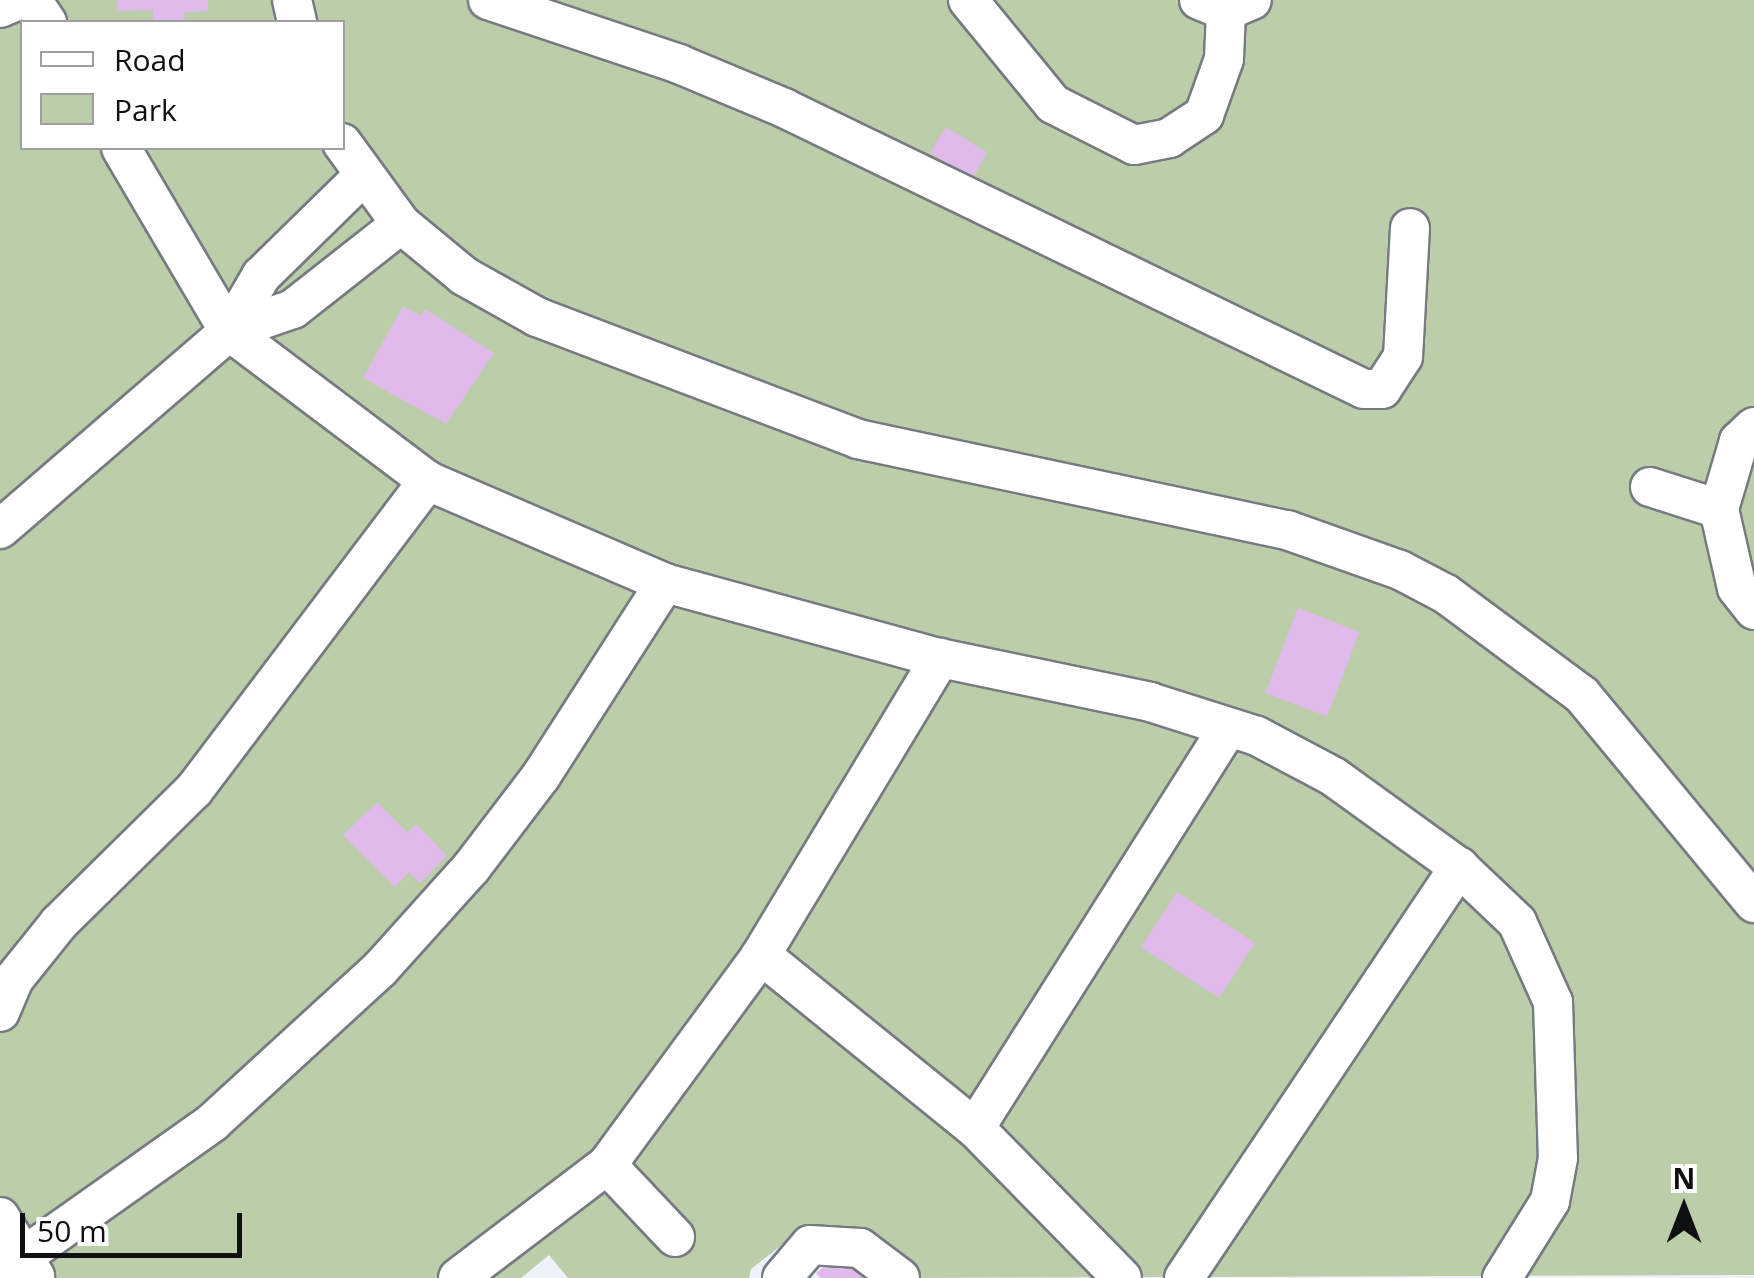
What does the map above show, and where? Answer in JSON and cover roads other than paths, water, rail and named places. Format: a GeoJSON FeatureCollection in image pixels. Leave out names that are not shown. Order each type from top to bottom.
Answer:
{"type":"FeatureCollection","features":[{"type":"Feature","properties":{"kind":"street"},"geometry":{"type":"LineString","coordinates":[[0,8],[19,0]]}},
{"type":"Feature","properties":{"kind":"street"},"geometry":{"type":"LineString","coordinates":[[488,0],[679,64],[784,108],[1364,389],[1382,389],[1403,357],[1410,228]]}},
{"type":"Feature","properties":{"kind":"street"},"geometry":{"type":"LineString","coordinates":[[968,0],[1052,104],[1134,144],[1170,138],[1204,115],[1224,59],[1226,4]]}},
{"type":"Feature","properties":{"kind":"street"},"geometry":{"type":"LineString","coordinates":[[345,147],[401,224],[464,276],[537,317],[858,439],[1287,530],[1400,570],[1509,637],[1582,695],[1754,903]]}},
{"type":"Feature","properties":{"kind":"street"},"geometry":{"type":"LineString","coordinates":[[121,150],[229,331],[428,481],[664,583],[940,658],[1150,702],[1228,728],[1334,777],[1460,867],[1517,922],[1553,1002],[1558,1158],[1550,1201],[1502,1278]]}},
{"type":"Feature","properties":{"kind":"street"},"geometry":{"type":"LineString","coordinates":[[0,529],[70,476],[229,331],[260,276],[364,175]]}},
{"type":"Feature","properties":{"kind":"street"},"geometry":{"type":"LineString","coordinates":[[229,331],[293,309],[401,224]]}},
{"type":"Feature","properties":{"kind":"street"},"geometry":{"type":"LineString","coordinates":[[1754,427],[1740,441],[1719,509],[1737,588],[1754,610]]}},
{"type":"Feature","properties":{"kind":"street"},"geometry":{"type":"LineString","coordinates":[[0,1012],[14,979],[59,923],[194,790],[428,481]]}},
{"type":"Feature","properties":{"kind":"street"},"geometry":{"type":"LineString","coordinates":[[1650,487],[1719,509]]}},
{"type":"Feature","properties":{"kind":"street"},"geometry":{"type":"LineString","coordinates":[[0,1217],[19,1270],[213,1122],[380,970],[471,868],[541,776],[664,583]]}},
{"type":"Feature","properties":{"kind":"street"},"geometry":{"type":"LineString","coordinates":[[458,1278],[606,1165],[760,955],[940,658]]}},
{"type":"Feature","properties":{"kind":"street"},"geometry":{"type":"LineString","coordinates":[[976,1128],[1228,728]]}},
{"type":"Feature","properties":{"kind":"street"},"geometry":{"type":"LineString","coordinates":[[1184,1278],[1460,867]]}},
{"type":"Feature","properties":{"kind":"street"},"geometry":{"type":"LineString","coordinates":[[760,955],[976,1128],[1122,1278]]}},
{"type":"Feature","properties":{"kind":"street"},"geometry":{"type":"LineString","coordinates":[[606,1165],[675,1236]]}},
{"type":"Feature","properties":{"kind":"street"},"geometry":{"type":"LineString","coordinates":[[782,1278],[810,1245],[860,1248],[900,1278]]}}]}
